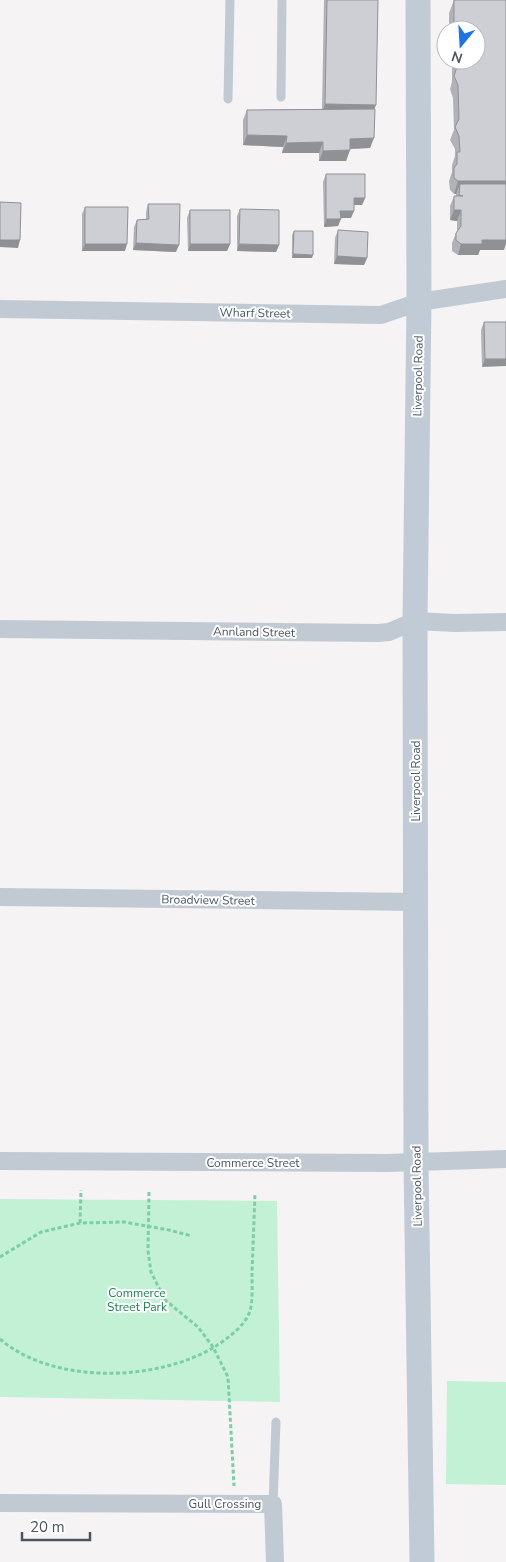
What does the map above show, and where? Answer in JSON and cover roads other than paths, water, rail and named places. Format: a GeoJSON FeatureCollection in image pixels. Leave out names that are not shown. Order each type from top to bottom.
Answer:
{"type":"FeatureCollection","features":[{"type":"Feature","properties":{"kind":"street","name":"Liverpool Road"},"geometry":{"type":"LineString","coordinates":[[418,0],[419,302],[415,621],[416,1163],[422,1562]]}},
{"type":"Feature","properties":{"kind":"street","name":"Wharf Street"},"geometry":{"type":"LineString","coordinates":[[0,309],[381,315],[419,302],[506,289]]}},
{"type":"Feature","properties":{"kind":"street","name":"Annland Street"},"geometry":{"type":"LineString","coordinates":[[0,629],[378,633],[389,632],[415,621],[455,623],[506,622]]}},
{"type":"Feature","properties":{"kind":"street","name":"Broadview Street"},"geometry":{"type":"LineString","coordinates":[[0,897],[417,902]]}},
{"type":"Feature","properties":{"kind":"street","name":"Commerce Street"},"geometry":{"type":"LineString","coordinates":[[0,1161],[416,1163],[506,1159]]}},
{"type":"Feature","properties":{"kind":"street","name":"Gull Crossing"},"geometry":{"type":"LineString","coordinates":[[0,1503],[273,1504],[275,1562]]}},
{"type":"Feature","properties":{"kind":"lane"},"geometry":{"type":"LineString","coordinates":[[228,99],[230,0]]}},
{"type":"Feature","properties":{"kind":"lane"},"geometry":{"type":"LineString","coordinates":[[281,97],[282,0]]}},
{"type":"Feature","properties":{"kind":"lane"},"geometry":{"type":"LineString","coordinates":[[273,1504],[276,1422]]}},
{"type":"Feature","properties":{"kind":"park label","name":"Commerce Street Park"},"geometry":{"type":"Point","coordinates":[137,1300]}}]}
